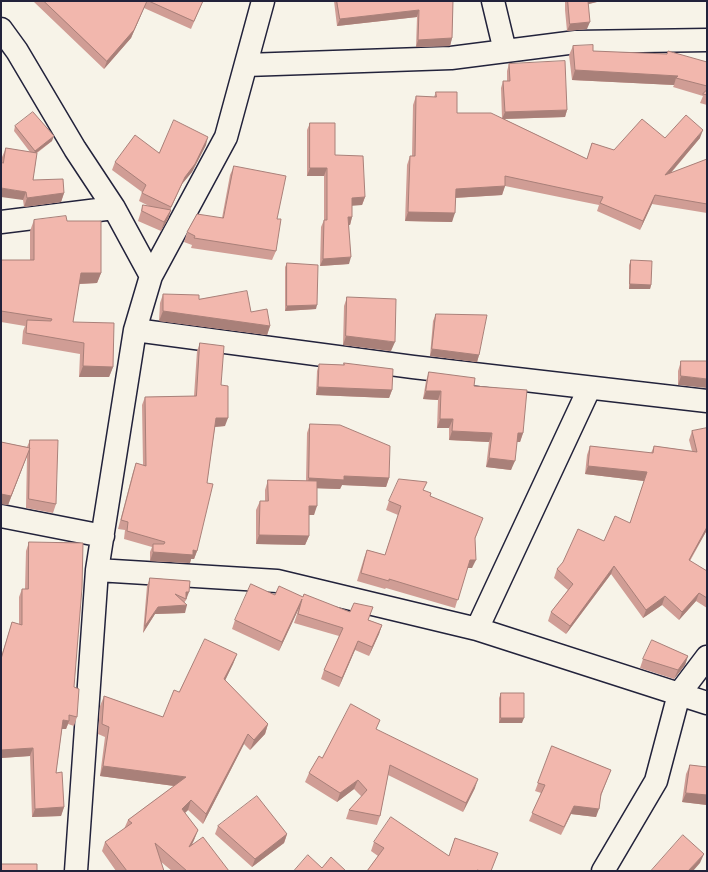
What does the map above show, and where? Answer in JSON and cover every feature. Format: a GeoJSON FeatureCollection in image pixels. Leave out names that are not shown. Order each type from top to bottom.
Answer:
{"type":"FeatureCollection","features":[{"type":"Feature","properties":{"kind":"street"},"geometry":{"type":"LineString","coordinates":[[76,871],[97,570],[135,330],[151,276],[226,137],[263,1]]}},
{"type":"Feature","properties":{"kind":"street"},"geometry":{"type":"LineString","coordinates":[[493,1],[505,51]]}},
{"type":"Feature","properties":{"kind":"street"},"geometry":{"type":"LineString","coordinates":[[1,29],[17,51],[75,148],[114,208],[151,276]]}},
{"type":"Feature","properties":{"kind":"street"},"geometry":{"type":"LineString","coordinates":[[246,65],[451,58],[576,42],[707,40]]}},
{"type":"Feature","properties":{"kind":"street"},"geometry":{"type":"LineString","coordinates":[[1,222],[114,208]]}},
{"type":"Feature","properties":{"kind":"street"},"geometry":{"type":"LineString","coordinates":[[135,330],[413,367],[707,401]]}},
{"type":"Feature","properties":{"kind":"street"},"geometry":{"type":"LineString","coordinates":[[477,629],[589,388]]}},
{"type":"Feature","properties":{"kind":"street"},"geometry":{"type":"LineString","coordinates":[[1,516],[103,536]]}},
{"type":"Feature","properties":{"kind":"street"},"geometry":{"type":"LineString","coordinates":[[97,570],[276,581],[477,629],[707,703]]}},
{"type":"Feature","properties":{"kind":"street"},"geometry":{"type":"LineString","coordinates":[[603,871],[656,781],[679,694],[707,657]]}},
{"type":"Feature","properties":{"kind":"building"},"geometry":{"type":"Polygon","coordinates":[[[44,1],[147,1],[134,30],[107,61],[44,1]]]}},
{"type":"Feature","properties":{"kind":"building"},"geometry":{"type":"Polygon","coordinates":[[[149,1],[203,1],[194,21],[149,1]]]}},
{"type":"Feature","properties":{"kind":"building"},"geometry":{"type":"Polygon","coordinates":[[[337,1],[453,1],[452,38],[418,40],[419,10],[340,19],[337,1]]]}},
{"type":"Feature","properties":{"kind":"building"},"geometry":{"type":"Polygon","coordinates":[[[568,1],[588,1],[590,22],[570,24],[568,1]]]}},
{"type":"Feature","properties":{"kind":"building"},"geometry":{"type":"Polygon","coordinates":[[[593,45],[593,51],[667,54],[668,51],[707,62],[707,86],[676,78],[678,76],[575,70],[573,46],[593,45]]]}},
{"type":"Feature","properties":{"kind":"building"},"geometry":{"type":"Polygon","coordinates":[[[565,61],[567,110],[505,112],[503,81],[510,81],[509,64],[565,61]]]}},
{"type":"Feature","properties":{"kind":"building"},"geometry":{"type":"Polygon","coordinates":[[[436,92],[457,92],[457,113],[491,113],[587,159],[592,143],[614,150],[642,119],[665,138],[686,115],[703,130],[665,175],[707,159],[707,204],[655,195],[643,221],[600,203],[603,197],[505,176],[505,186],[456,189],[455,213],[408,212],[410,156],[415,156],[416,96],[436,97],[436,92]]]}},
{"type":"Feature","properties":{"kind":"building"},"geometry":{"type":"Polygon","coordinates":[[[33,112],[54,136],[35,151],[15,126],[33,112]]]}},
{"type":"Feature","properties":{"kind":"building"},"geometry":{"type":"Polygon","coordinates":[[[174,120],[208,137],[195,164],[185,177],[171,207],[142,193],[146,185],[115,162],[135,135],[159,153],[174,120]]]}},
{"type":"Feature","properties":{"kind":"building"},"geometry":{"type":"Polygon","coordinates":[[[310,123],[335,123],[335,155],[363,156],[365,197],[352,198],[352,217],[348,217],[351,257],[323,259],[324,220],[327,220],[327,168],[310,168],[310,123]]]}},
{"type":"Feature","properties":{"kind":"building"},"geometry":{"type":"Polygon","coordinates":[[[6,148],[37,153],[33,180],[63,179],[64,193],[27,198],[26,192],[1,188],[1,162],[3,163],[6,148]]]}},
{"type":"Feature","properties":{"kind":"building"},"geometry":{"type":"Polygon","coordinates":[[[234,166],[286,176],[277,219],[281,219],[276,251],[194,238],[195,236],[187,232],[197,214],[223,218],[234,166]]]}},
{"type":"Feature","properties":{"kind":"building"},"geometry":{"type":"Polygon","coordinates":[[[143,205],[171,210],[164,222],[142,211],[143,205]]]}},
{"type":"Feature","properties":{"kind":"building"},"geometry":{"type":"Polygon","coordinates":[[[66,216],[67,221],[101,221],[101,273],[81,273],[73,322],[114,323],[113,367],[83,366],[84,343],[26,333],[27,320],[51,321],[52,319],[1,311],[1,260],[34,260],[34,220],[66,216]]]}},
{"type":"Feature","properties":{"kind":"building"},"geometry":{"type":"Polygon","coordinates":[[[631,260],[652,261],[651,285],[630,284],[631,260]]]}},
{"type":"Feature","properties":{"kind":"building"},"geometry":{"type":"Polygon","coordinates":[[[287,263],[318,265],[317,305],[287,306],[287,263]]]}},
{"type":"Feature","properties":{"kind":"building"},"geometry":{"type":"Polygon","coordinates":[[[247,291],[251,312],[267,309],[270,326],[163,311],[163,294],[199,295],[199,299],[247,291]]]}},
{"type":"Feature","properties":{"kind":"building"},"geometry":{"type":"Polygon","coordinates":[[[347,297],[396,299],[395,342],[346,336],[347,297]]]}},
{"type":"Feature","properties":{"kind":"building"},"geometry":{"type":"Polygon","coordinates":[[[436,314],[487,315],[479,355],[432,349],[436,314]]]}},
{"type":"Feature","properties":{"kind":"building"},"geometry":{"type":"Polygon","coordinates":[[[200,343],[224,346],[221,385],[228,386],[228,418],[216,418],[207,483],[213,484],[197,551],[193,550],[193,555],[153,552],[153,544],[164,544],[165,542],[127,531],[128,522],[121,520],[136,463],[146,466],[145,397],[196,396],[200,343]]]}},
{"type":"Feature","properties":{"kind":"building"},"geometry":{"type":"Polygon","coordinates":[[[681,361],[707,361],[707,379],[681,376],[681,361]]]}},
{"type":"Feature","properties":{"kind":"building"},"geometry":{"type":"Polygon","coordinates":[[[344,363],[393,369],[392,390],[318,387],[319,364],[344,365],[344,363]]]}},
{"type":"Feature","properties":{"kind":"building"},"geometry":{"type":"Polygon","coordinates":[[[429,372],[475,378],[474,386],[527,390],[523,433],[518,433],[515,461],[489,458],[492,433],[452,431],[453,419],[440,419],[441,391],[426,391],[429,372]]]}},
{"type":"Feature","properties":{"kind":"building"},"geometry":{"type":"Polygon","coordinates":[[[310,424],[340,425],[390,446],[389,478],[344,476],[344,480],[309,478],[310,424]]]}},
{"type":"Feature","properties":{"kind":"building"},"geometry":{"type":"Polygon","coordinates":[[[707,428],[707,527],[689,560],[707,571],[707,598],[699,593],[682,612],[665,596],[646,610],[614,566],[570,626],[551,612],[573,584],[557,569],[563,562],[578,529],[604,541],[615,516],[630,523],[647,472],[588,466],[590,446],[653,453],[654,446],[697,452],[692,431],[707,428]]]}},
{"type":"Feature","properties":{"kind":"building"},"geometry":{"type":"Polygon","coordinates":[[[30,440],[58,440],[56,504],[29,499],[30,440]]]}},
{"type":"Feature","properties":{"kind":"building"},"geometry":{"type":"Polygon","coordinates":[[[1,442],[30,448],[11,496],[1,494],[1,442]]]}},
{"type":"Feature","properties":{"kind":"building"},"geometry":{"type":"Polygon","coordinates":[[[399,479],[427,482],[423,490],[431,493],[430,496],[483,518],[475,538],[476,560],[470,560],[458,600],[389,579],[389,581],[361,573],[367,550],[385,555],[401,506],[389,501],[399,479]]]}},
{"type":"Feature","properties":{"kind":"building"},"geometry":{"type":"Polygon","coordinates":[[[268,480],[317,481],[317,506],[309,506],[309,536],[259,535],[260,501],[268,501],[268,480]]]}},
{"type":"Feature","properties":{"kind":"building"},"geometry":{"type":"Polygon","coordinates":[[[29,542],[83,543],[82,588],[74,687],[79,689],[77,717],[69,715],[69,721],[63,720],[56,773],[62,772],[64,807],[35,809],[33,748],[1,750],[1,659],[12,622],[22,625],[22,589],[28,589],[29,542]]]}},
{"type":"Feature","properties":{"kind":"building"},"geometry":{"type":"Polygon","coordinates":[[[150,578],[190,581],[189,592],[186,592],[186,599],[175,594],[187,605],[158,607],[145,626],[150,578]]]}},
{"type":"Feature","properties":{"kind":"building"},"geometry":{"type":"Polygon","coordinates":[[[251,584],[275,595],[279,586],[303,597],[304,594],[350,612],[354,603],[373,607],[368,620],[382,625],[372,647],[358,641],[342,678],[324,670],[343,628],[298,614],[302,599],[282,642],[235,620],[251,584]]]}},
{"type":"Feature","properties":{"kind":"building"},"geometry":{"type":"Polygon","coordinates":[[[205,639],[237,654],[224,679],[268,724],[254,740],[248,734],[206,814],[191,800],[182,809],[198,830],[189,847],[203,837],[229,871],[187,871],[155,843],[164,871],[127,871],[105,842],[132,823],[128,820],[186,777],[103,766],[109,727],[102,724],[104,696],[163,717],[174,690],[179,692],[205,639]]]}},
{"type":"Feature","properties":{"kind":"building"},"geometry":{"type":"Polygon","coordinates":[[[652,640],[688,656],[678,670],[643,659],[652,640]]]}},
{"type":"Feature","properties":{"kind":"building"},"geometry":{"type":"Polygon","coordinates":[[[501,693],[524,693],[524,718],[501,718],[501,693]]]}},
{"type":"Feature","properties":{"kind":"building"},"geometry":{"type":"Polygon","coordinates":[[[351,704],[380,720],[376,729],[478,779],[466,803],[390,765],[380,816],[349,810],[367,790],[358,780],[340,793],[309,773],[319,756],[322,758],[351,704]]]}},
{"type":"Feature","properties":{"kind":"building"},"geometry":{"type":"Polygon","coordinates":[[[552,746],[611,770],[601,794],[599,809],[574,806],[564,827],[532,813],[545,785],[538,783],[552,746]]]}},
{"type":"Feature","properties":{"kind":"building"},"geometry":{"type":"Polygon","coordinates":[[[690,765],[707,767],[707,795],[686,793],[690,765]]]}},
{"type":"Feature","properties":{"kind":"building"},"geometry":{"type":"Polygon","coordinates":[[[257,796],[287,834],[255,859],[218,826],[257,796]]]}},
{"type":"Feature","properties":{"kind":"building"},"geometry":{"type":"Polygon","coordinates":[[[391,817],[449,856],[455,838],[498,853],[491,871],[367,871],[384,848],[374,842],[391,817]]]}},
{"type":"Feature","properties":{"kind":"building"},"geometry":{"type":"Polygon","coordinates":[[[683,835],[704,854],[688,871],[651,871],[683,835]]]}},
{"type":"Feature","properties":{"kind":"building"},"geometry":{"type":"Polygon","coordinates":[[[308,855],[322,868],[331,857],[346,871],[294,871],[308,855]]]}},
{"type":"Feature","properties":{"kind":"building"},"geometry":{"type":"Polygon","coordinates":[[[1,864],[37,864],[37,871],[1,871],[1,864]]]}}]}
